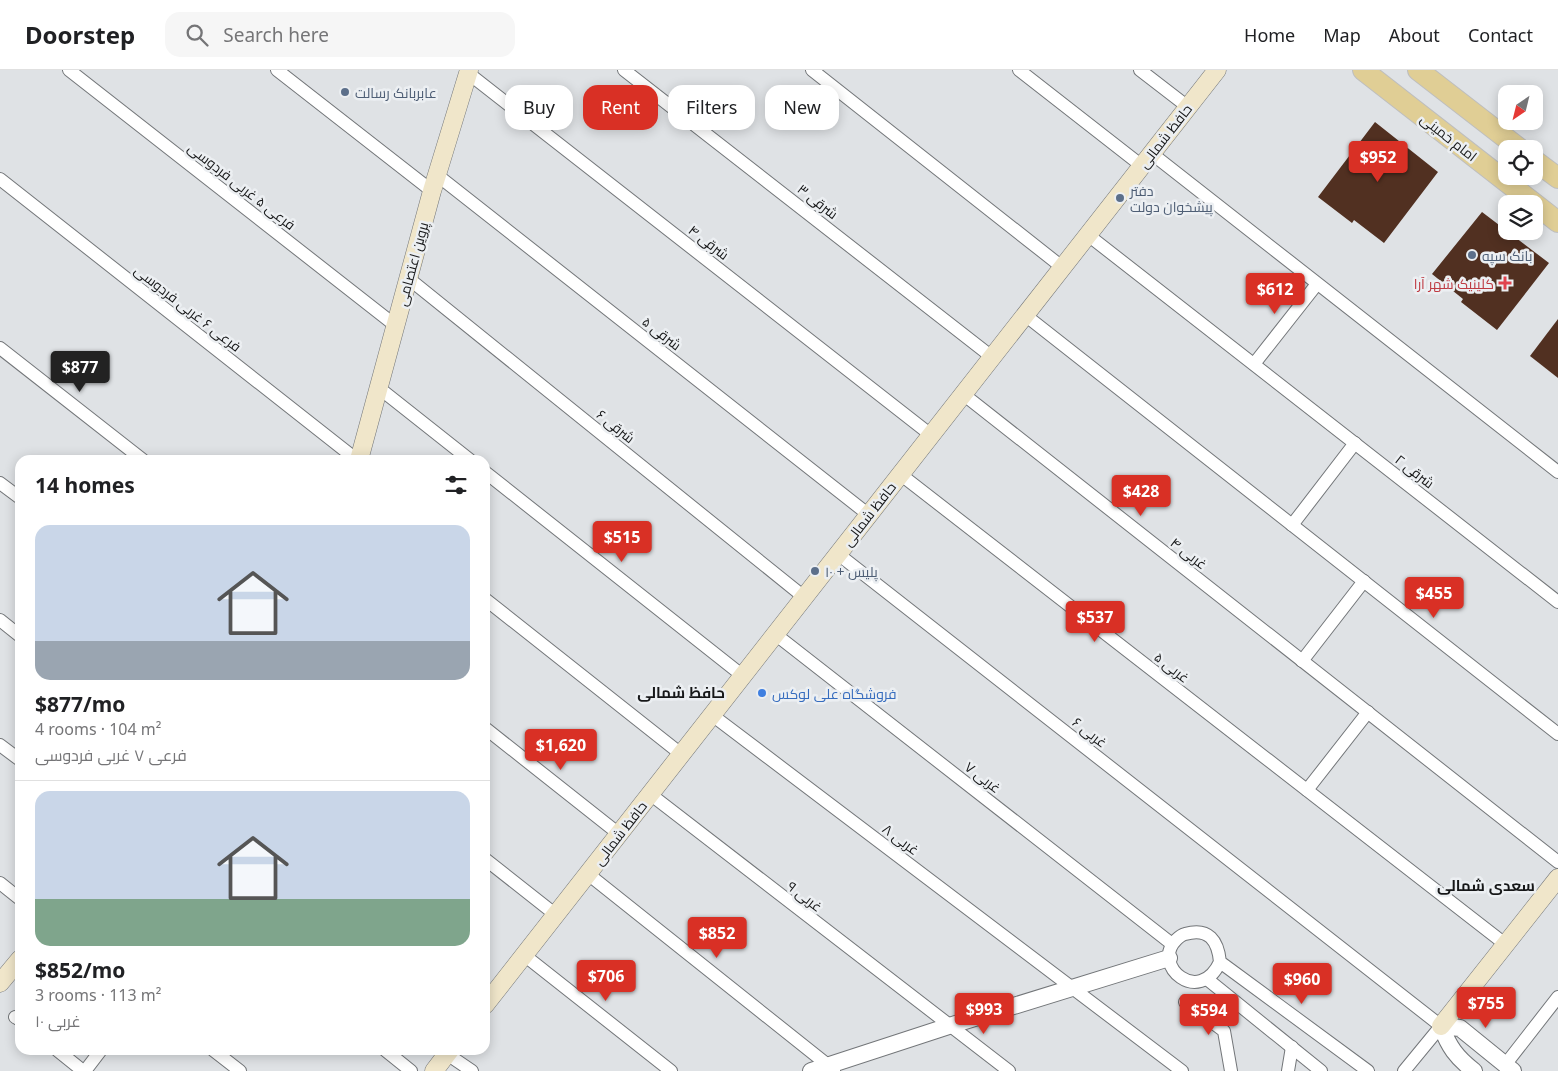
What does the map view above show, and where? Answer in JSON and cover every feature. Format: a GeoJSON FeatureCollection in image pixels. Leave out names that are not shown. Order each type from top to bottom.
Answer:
{"type":"FeatureCollection","features":[{"type":"Feature","properties":{"kind":"main road","name":"حافظ شمالی"},"geometry":{"type":"LineString","coordinates":[[490,996],[556,915],[1217,70]]}},
{"type":"Feature","properties":{"kind":"main road"},"geometry":{"type":"LineString","coordinates":[[1418,70],[1508,140]]}},
{"type":"Feature","properties":{"kind":"main road","name":"پروین اعتصامی"},"geometry":{"type":"LineString","coordinates":[[359,455],[434,183],[469,71]]}},
{"type":"Feature","properties":{"kind":"main road","name":"امام خمینی"},"geometry":{"type":"LineString","coordinates":[[1364,71],[1558,222]]}},
{"type":"Feature","properties":{"kind":"main road"},"geometry":{"type":"LineString","coordinates":[[1543,167],[1558,178]]}},
{"type":"Feature","properties":{"kind":"main road"},"geometry":{"type":"LineString","coordinates":[[1441,1026],[1558,878]]}},
{"type":"Feature","properties":{"kind":"main road"},"geometry":{"type":"LineString","coordinates":[[0,983],[15,965]]}},
{"type":"Feature","properties":{"kind":"main road"},"geometry":{"type":"LineString","coordinates":[[434,1071],[447,1055]]}},
{"type":"Feature","properties":{"kind":"street","name":"فرعی ۵ غربی فردوسی"},"geometry":{"type":"LineString","coordinates":[[69,70],[396,326]]}},
{"type":"Feature","properties":{"kind":"street","name":"۵ شرقی"},"geometry":{"type":"LineString","coordinates":[[277,70],[434,183],[868,515]]}},
{"type":"Feature","properties":{"kind":"street","name":"۳ شرقی"},"geometry":{"type":"LineString","coordinates":[[624,70],[992,357]]}},
{"type":"Feature","properties":{"kind":"street"},"geometry":{"type":"LineString","coordinates":[[812,70],[1062,267]]}},
{"type":"Feature","properties":{"kind":"street"},"geometry":{"type":"LineString","coordinates":[[1019,70],[1318,284],[1558,472]]}},
{"type":"Feature","properties":{"kind":"street"},"geometry":{"type":"LineString","coordinates":[[1140,70],[1188,107]]}},
{"type":"Feature","properties":{"kind":"street","name":"۴ شرقی"},"geometry":{"type":"LineString","coordinates":[[469,71],[931,435]]}},
{"type":"Feature","properties":{"kind":"street","name":"فرعی ۶ غربی فردوسی"},"geometry":{"type":"LineString","coordinates":[[0,179],[352,455]]}},
{"type":"Feature","properties":{"kind":"street","name":"۲ شرقی"},"geometry":{"type":"LineString","coordinates":[[1088,234],[1558,602]]}},
{"type":"Feature","properties":{"kind":"street","name":"۶ شرقی"},"geometry":{"type":"LineString","coordinates":[[408,278],[804,597]]}},
{"type":"Feature","properties":{"kind":"street"},"geometry":{"type":"LineString","coordinates":[[1254,364],[1318,284]]}},
{"type":"Feature","properties":{"kind":"street"},"geometry":{"type":"LineString","coordinates":[[1026,315],[1558,734]]}},
{"type":"Feature","properties":{"kind":"street"},"geometry":{"type":"LineString","coordinates":[[0,348],[137,455]]}},
{"type":"Feature","properties":{"kind":"street"},"geometry":{"type":"LineString","coordinates":[[379,388],[464,455]]}},
{"type":"Feature","properties":{"kind":"street","name":"۴ غربی"},"geometry":{"type":"LineString","coordinates":[[963,394],[1302,661]]}},
{"type":"Feature","properties":{"kind":"street"},"geometry":{"type":"LineString","coordinates":[[1292,525],[1355,443]]}},
{"type":"Feature","properties":{"kind":"street","name":"۵ غربی"},"geometry":{"type":"LineString","coordinates":[[900,474],[1307,790]]}},
{"type":"Feature","properties":{"kind":"street"},"geometry":{"type":"LineString","coordinates":[[490,476],[743,676]]}},
{"type":"Feature","properties":{"kind":"street"},"geometry":{"type":"LineString","coordinates":[[0,483],[15,494]]}},
{"type":"Feature","properties":{"kind":"street","name":"۶ غربی"},"geometry":{"type":"LineString","coordinates":[[838,554],[1441,1026]]}},
{"type":"Feature","properties":{"kind":"street"},"geometry":{"type":"LineString","coordinates":[[1364,581],[1302,661],[1558,862]]}},
{"type":"Feature","properties":{"kind":"street"},"geometry":{"type":"LineString","coordinates":[[490,603],[681,754]]}},
{"type":"Feature","properties":{"kind":"street"},"geometry":{"type":"LineString","coordinates":[[0,620],[15,632]]}},
{"type":"Feature","properties":{"kind":"street","name":"۷ غربی"},"geometry":{"type":"LineString","coordinates":[[775,634],[1170,951]]}},
{"type":"Feature","properties":{"kind":"street"},"geometry":{"type":"LineString","coordinates":[[1368,712],[1307,790],[1505,944]]}},
{"type":"Feature","properties":{"kind":"street","name":"۸ غربی"},"geometry":{"type":"LineString","coordinates":[[712,715],[1182,1071]]}},
{"type":"Feature","properties":{"kind":"street"},"geometry":{"type":"LineString","coordinates":[[490,732],[619,834]]}},
{"type":"Feature","properties":{"kind":"street"},"geometry":{"type":"LineString","coordinates":[[0,745],[15,756]]}},
{"type":"Feature","properties":{"kind":"street","name":"۹ غربی"},"geometry":{"type":"LineString","coordinates":[[650,794],[945,1023]]}},
{"type":"Feature","properties":{"kind":"street"},"geometry":{"type":"LineString","coordinates":[[490,863],[556,915]]}},
{"type":"Feature","properties":{"kind":"street"},"geometry":{"type":"LineString","coordinates":[[588,874],[832,1068]]}},
{"type":"Feature","properties":{"kind":"street"},"geometry":{"type":"LineString","coordinates":[[0,883],[15,895]]}},
{"type":"Feature","properties":{"kind":"street"},"geometry":{"type":"LineString","coordinates":[[811,1071],[832,1068],[945,1023],[1071,987],[1170,951],[1182,934],[1196,931],[1210,936],[1219,948],[1220,962],[1215,972],[1207,979],[1194,983],[1182,979],[1173,970],[1170,951]]}},
{"type":"Feature","properties":{"kind":"street"},"geometry":{"type":"LineString","coordinates":[[524,955],[671,1071]]}},
{"type":"Feature","properties":{"kind":"street"},"geometry":{"type":"LineString","coordinates":[[1220,962],[1368,1071]]}},
{"type":"Feature","properties":{"kind":"street"},"geometry":{"type":"LineString","coordinates":[[1207,979],[1321,1071]]}},
{"type":"Feature","properties":{"kind":"street"},"geometry":{"type":"LineString","coordinates":[[1441,1026],[1460,1028],[1509,1068],[1558,998]]}},
{"type":"Feature","properties":{"kind":"street"},"geometry":{"type":"LineString","coordinates":[[1185,1002],[1224,1031],[1231,1071]]}},
{"type":"Feature","properties":{"kind":"street"},"geometry":{"type":"LineString","coordinates":[[945,1023],[1009,1071]]}},
{"type":"Feature","properties":{"kind":"street"},"geometry":{"type":"LineString","coordinates":[[1404,1071],[1441,1026]]}},
{"type":"Feature","properties":{"kind":"street"},"geometry":{"type":"LineString","coordinates":[[1441,1026],[1449,1046],[1474,1071]]}},
{"type":"Feature","properties":{"kind":"street"},"geometry":{"type":"LineString","coordinates":[[1288,1071],[1292,1047]]}},
{"type":"Feature","properties":{"kind":"street"},"geometry":{"type":"LineString","coordinates":[[63,1055],[84,1071],[97,1055]]}},
{"type":"Feature","properties":{"kind":"street"},"geometry":{"type":"LineString","coordinates":[[219,1055],[240,1071]]}},
{"type":"Feature","properties":{"kind":"street"},"geometry":{"type":"LineString","coordinates":[[391,1055],[411,1071]]}},
{"type":"Feature","properties":{"kind":"street"},"geometry":{"type":"LineString","coordinates":[[453,1055],[472,1071]]}},
{"type":"Feature","properties":{"kind":"building"},"geometry":{"type":"Polygon","coordinates":[[[1375,122],[1438,172],[1384,243],[1354,220],[1352,223],[1318,197],[1375,122]]]}},
{"type":"Feature","properties":{"kind":"building"},"geometry":{"type":"Polygon","coordinates":[[[1482,212],[1498,224],[1498,240],[1519,240],[1549,263],[1497,330],[1461,302],[1463,299],[1432,274],[1482,212]]]}},
{"type":"Feature","properties":{"kind":"building"},"geometry":{"type":"Polygon","coordinates":[[[1558,319],[1558,378],[1530,356],[1558,319]]]}},
{"type":"Feature","properties":{"kind":"place","name":"عابربانک رسالت"},"geometry":{"type":"Point","coordinates":[345,92]}},
{"type":"Feature","properties":{"kind":"place","name":"دفتر پیشخوان دولت"},"geometry":{"type":"Point","coordinates":[1120,198]}},
{"type":"Feature","properties":{"kind":"place","name":"بانک سپه"},"geometry":{"type":"Point","coordinates":[1472,255]}},
{"type":"Feature","properties":{"kind":"place","name":"کلینیک شهر آرا"},"geometry":{"type":"Point","coordinates":[1505,283]}},
{"type":"Feature","properties":{"kind":"place","name":"پلیس + ۱۰"},"geometry":{"type":"Point","coordinates":[815,571]}},
{"type":"Feature","properties":{"kind":"place","name":"فروشگاه علی لوکس"},"geometry":{"type":"Point","coordinates":[762,693]}},
{"type":"Feature","properties":{"kind":"district","name":"حافظ شمالی"},"geometry":{"type":"Point","coordinates":[681,692]}},
{"type":"Feature","properties":{"kind":"district","name":"سعدی شمالی"},"geometry":{"type":"Point","coordinates":[1486,885]}}]}
